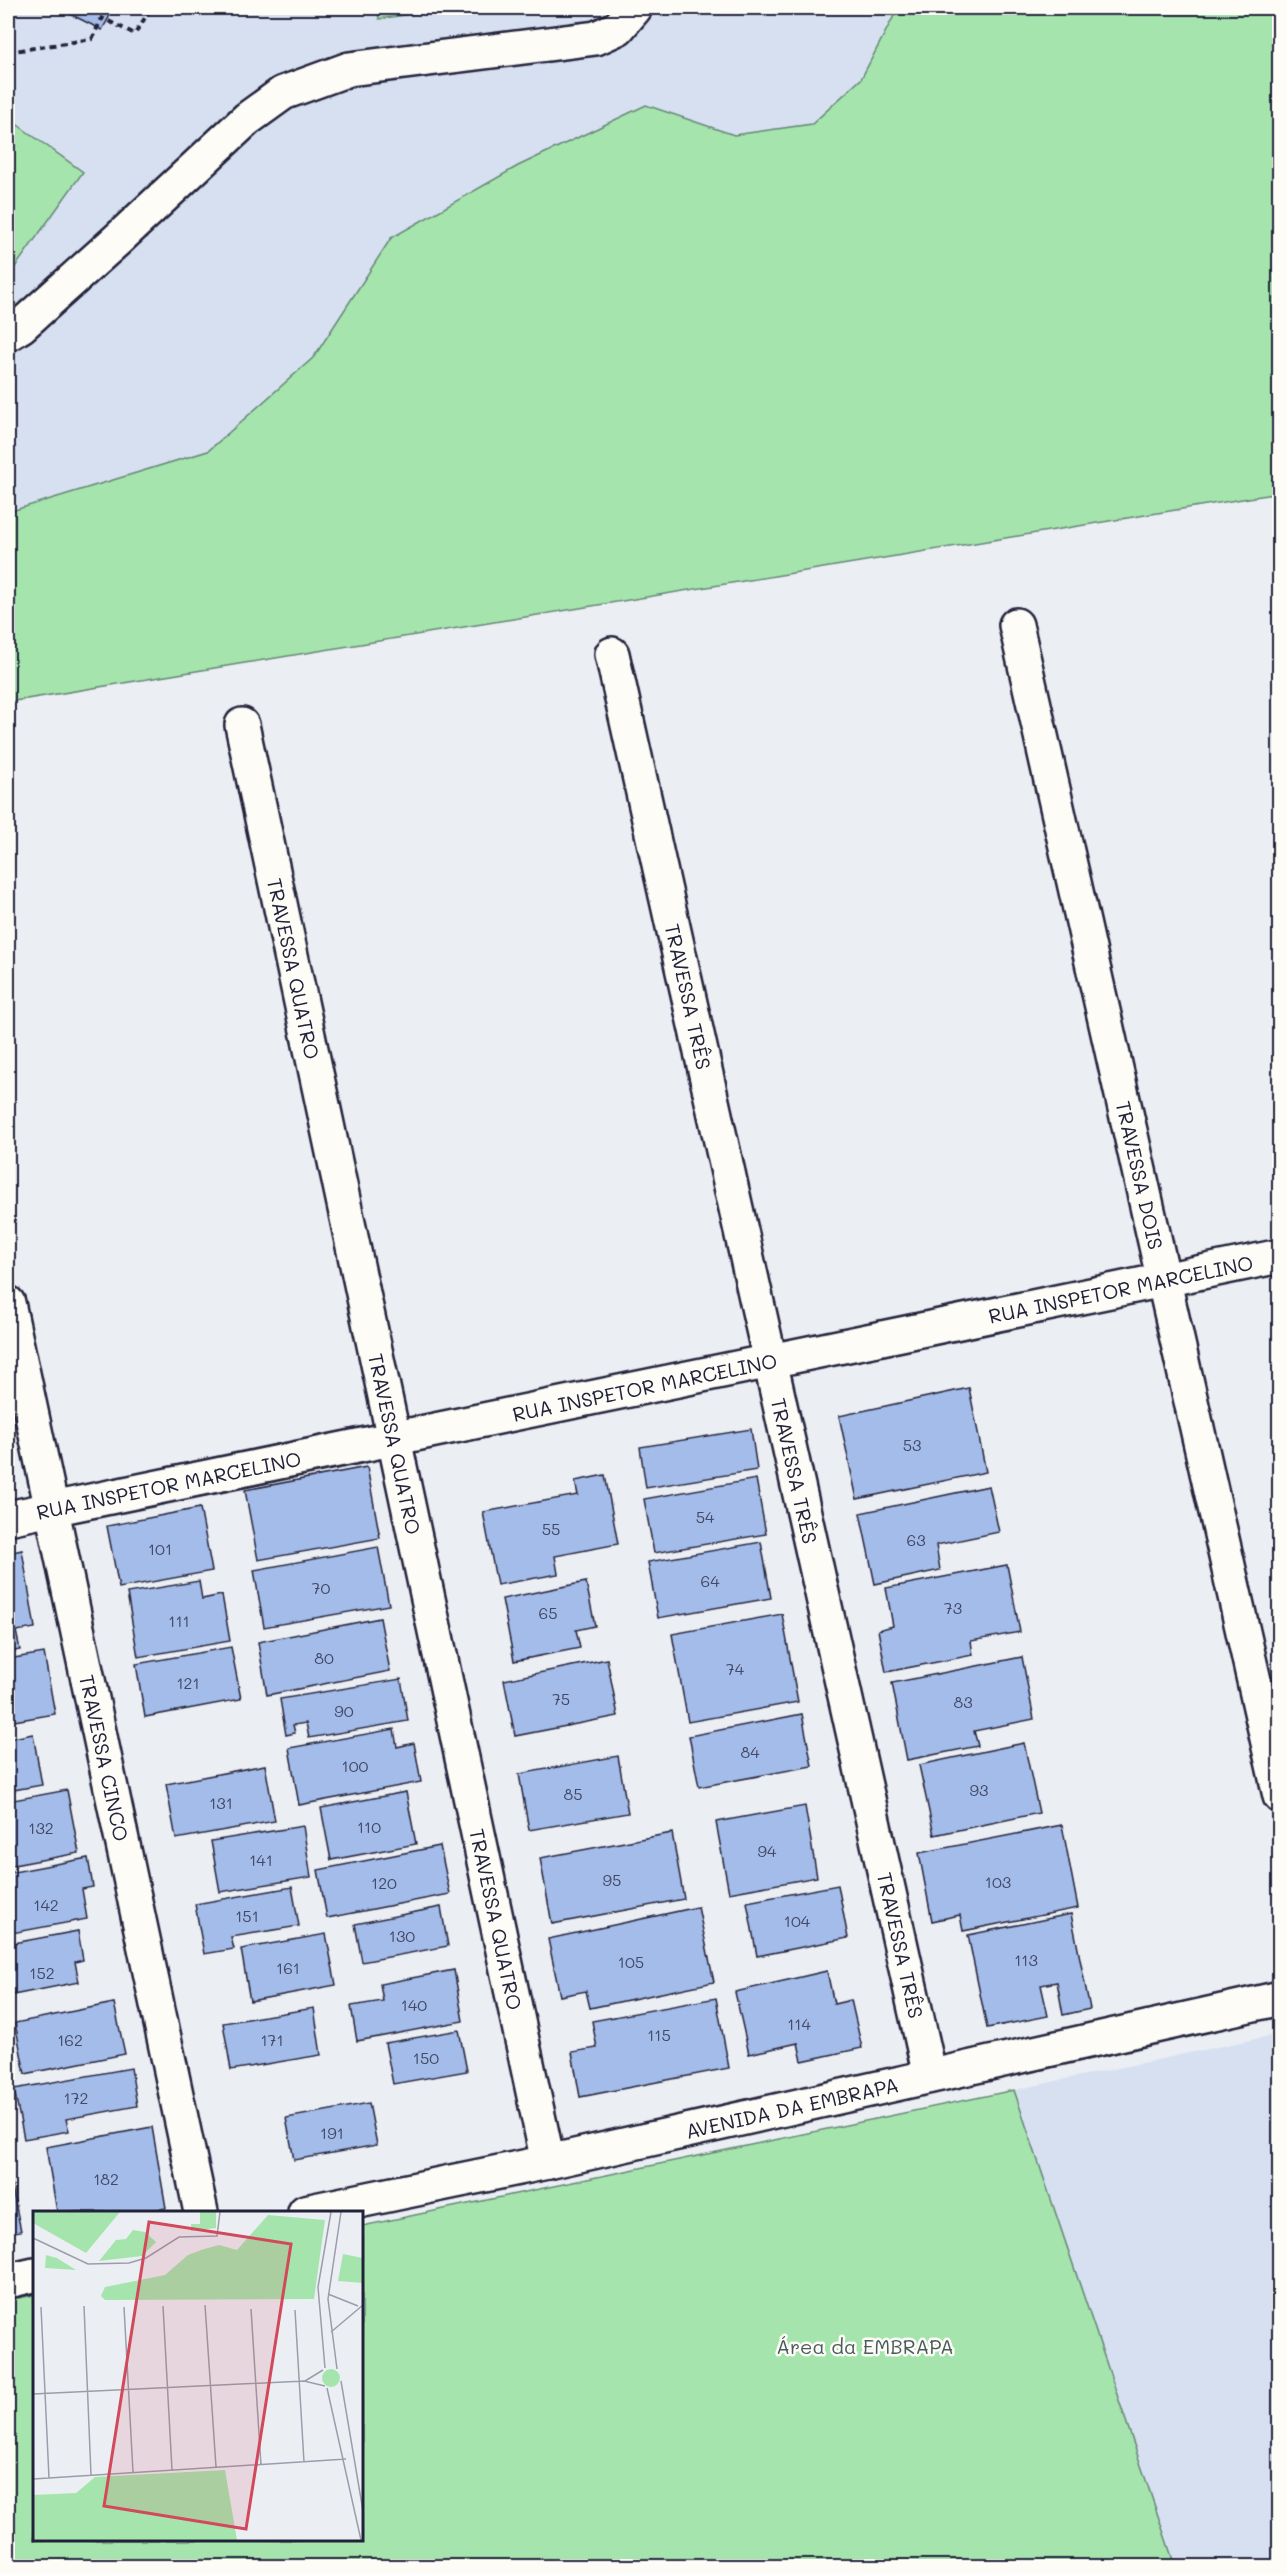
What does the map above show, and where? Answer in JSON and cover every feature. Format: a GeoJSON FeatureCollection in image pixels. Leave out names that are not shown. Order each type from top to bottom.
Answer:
{"type":"FeatureCollection","features":[{"type":"Feature","properties":{"kind":"street"},"geometry":{"type":"LineString","coordinates":[[8,334],[21,326],[117,240],[247,119],[283,93],[349,69],[596,38],[618,28],[635,8]]}},
{"type":"Feature","properties":{"kind":"street","name":"TRAVESSA DOIS"},"geometry":{"type":"LineString","coordinates":[[1016,625],[1280,1797]]}},
{"type":"Feature","properties":{"kind":"street","name":"TRAVESSA TRÊS"},"geometry":{"type":"LineString","coordinates":[[612,654],[930,2076]]}},
{"type":"Feature","properties":{"kind":"street","name":"TRAVESSA QUATRO"},"geometry":{"type":"LineString","coordinates":[[242,725],[548,2162]]}},
{"type":"Feature","properties":{"kind":"street","name":"RUA INSPETOR MARCELINO"},"geometry":{"type":"LineString","coordinates":[[8,1518],[1280,1256]]}},
{"type":"Feature","properties":{"kind":"street","name":"TRAVESSA CINCO"},"geometry":{"type":"LineString","coordinates":[[8,1303],[201,2211]]}},
{"type":"Feature","properties":{"kind":"street","name":"AVENIDA DA EMBRAPA"},"geometry":{"type":"LineString","coordinates":[[310,2211],[548,2162],[1280,1998]]}},
{"type":"Feature","properties":{"kind":"street"},"geometry":{"type":"LineString","coordinates":[[8,2281],[33,2275]]}},
{"type":"Feature","properties":{"kind":"path"},"geometry":{"type":"LineString","coordinates":[[8,52],[92,39],[102,18],[135,34],[151,8]]}},
{"type":"Feature","properties":{"kind":"shaded area"},"geometry":{"type":"Polygon","coordinates":[[[8,8],[1279,8],[8,702],[8,8]]]}},
{"type":"Feature","properties":{"kind":"shaded area"},"geometry":{"type":"Polygon","coordinates":[[[1279,2034],[1279,2566],[1175,2566],[1014,2090],[1279,2034]]]}},
{"type":"Feature","properties":{"kind":"green space"},"geometry":{"type":"Polygon","coordinates":[[[377,8],[452,8],[379,19],[377,8]]]}},
{"type":"Feature","properties":{"kind":"green space"},"geometry":{"type":"Polygon","coordinates":[[[898,8],[1279,8],[1279,493],[8,702],[8,512],[208,451],[314,357],[391,238],[518,166],[646,105],[734,135],[812,124],[861,79],[898,8]]]}},
{"type":"Feature","properties":{"kind":"green space"},"geometry":{"type":"Polygon","coordinates":[[[8,118],[83,172],[8,277],[8,118]]]}},
{"type":"Feature","properties":{"kind":"green space","name":"Área da EMBRAPA"},"geometry":{"type":"Polygon","coordinates":[[[1014,2090],[1175,2566],[8,2566],[8,2300],[33,2295],[33,2541],[363,2541],[363,2226],[1014,2090]]]}},
{"type":"Feature","properties":{"kind":"building"},"geometry":{"type":"Polygon","coordinates":[[[58,8],[114,8],[102,30],[58,8]]]}},
{"type":"Feature","properties":{"kind":"building"},"geometry":{"type":"Polygon","coordinates":[[[969,1388],[986,1472],[857,1499],[839,1416],[969,1388]]]}},
{"type":"Feature","properties":{"kind":"building"},"geometry":{"type":"Polygon","coordinates":[[[751,1429],[757,1470],[646,1488],[640,1447],[751,1429]]]}},
{"type":"Feature","properties":{"kind":"building"},"geometry":{"type":"Polygon","coordinates":[[[367,1467],[380,1538],[258,1560],[245,1490],[367,1467]]]}},
{"type":"Feature","properties":{"kind":"building"},"geometry":{"type":"Polygon","coordinates":[[[605,1475],[618,1544],[555,1556],[558,1574],[497,1585],[483,1512],[578,1495],[575,1481],[605,1475]]]}},
{"type":"Feature","properties":{"kind":"building"},"geometry":{"type":"Polygon","coordinates":[[[756,1479],[766,1534],[654,1553],[644,1499],[756,1479]]]}},
{"type":"Feature","properties":{"kind":"building"},"geometry":{"type":"Polygon","coordinates":[[[989,1486],[999,1532],[936,1545],[940,1570],[875,1584],[860,1513],[989,1486]]]}},
{"type":"Feature","properties":{"kind":"building"},"geometry":{"type":"Polygon","coordinates":[[[200,1508],[212,1571],[119,1588],[107,1526],[200,1508]]]}},
{"type":"Feature","properties":{"kind":"building"},"geometry":{"type":"Polygon","coordinates":[[[761,1542],[771,1598],[658,1618],[648,1562],[761,1542]]]}},
{"type":"Feature","properties":{"kind":"building"},"geometry":{"type":"Polygon","coordinates":[[[378,1547],[389,1605],[264,1627],[254,1570],[378,1547]]]}},
{"type":"Feature","properties":{"kind":"building"},"geometry":{"type":"Polygon","coordinates":[[[22,1550],[35,1628],[16,1631],[20,1650],[8,1652],[8,1553],[22,1550]]]}},
{"type":"Feature","properties":{"kind":"building"},"geometry":{"type":"Polygon","coordinates":[[[1007,1565],[1020,1632],[971,1641],[973,1655],[886,1672],[878,1630],[893,1626],[886,1588],[1007,1565]]]}},
{"type":"Feature","properties":{"kind":"building"},"geometry":{"type":"Polygon","coordinates":[[[199,1581],[202,1599],[222,1595],[230,1641],[138,1657],[127,1593],[199,1581]]]}},
{"type":"Feature","properties":{"kind":"building"},"geometry":{"type":"Polygon","coordinates":[[[586,1582],[595,1626],[576,1630],[580,1648],[514,1661],[502,1599],[586,1582]]]}},
{"type":"Feature","properties":{"kind":"building"},"geometry":{"type":"Polygon","coordinates":[[[782,1614],[798,1702],[688,1722],[672,1634],[782,1614]]]}},
{"type":"Feature","properties":{"kind":"building"},"geometry":{"type":"Polygon","coordinates":[[[380,1618],[390,1671],[267,1695],[258,1642],[380,1618]]]}},
{"type":"Feature","properties":{"kind":"building"},"geometry":{"type":"Polygon","coordinates":[[[231,1647],[241,1699],[145,1717],[136,1664],[231,1647]]]}},
{"type":"Feature","properties":{"kind":"building"},"geometry":{"type":"Polygon","coordinates":[[[44,1653],[55,1714],[8,1722],[8,1659],[44,1653]]]}},
{"type":"Feature","properties":{"kind":"building"},"geometry":{"type":"Polygon","coordinates":[[[1022,1657],[1034,1719],[974,1731],[978,1746],[907,1760],[892,1683],[1022,1657]]]}},
{"type":"Feature","properties":{"kind":"building"},"geometry":{"type":"Polygon","coordinates":[[[607,1659],[618,1716],[515,1736],[504,1680],[607,1659]]]}},
{"type":"Feature","properties":{"kind":"building"},"geometry":{"type":"Polygon","coordinates":[[[401,1679],[408,1721],[309,1738],[306,1723],[293,1725],[295,1733],[286,1735],[280,1699],[401,1679]]]}},
{"type":"Feature","properties":{"kind":"building"},"geometry":{"type":"Polygon","coordinates":[[[802,1714],[812,1766],[699,1787],[689,1736],[802,1714]]]}},
{"type":"Feature","properties":{"kind":"building"},"geometry":{"type":"Polygon","coordinates":[[[394,1729],[397,1747],[414,1743],[421,1782],[299,1805],[289,1748],[394,1729]]]}},
{"type":"Feature","properties":{"kind":"building"},"geometry":{"type":"Polygon","coordinates":[[[33,1734],[42,1785],[8,1791],[8,1739],[33,1734]]]}},
{"type":"Feature","properties":{"kind":"building"},"geometry":{"type":"Polygon","coordinates":[[[1024,1743],[1039,1813],[934,1835],[919,1765],[1024,1743]]]}},
{"type":"Feature","properties":{"kind":"building"},"geometry":{"type":"Polygon","coordinates":[[[618,1756],[628,1813],[529,1830],[519,1774],[618,1756]]]}},
{"type":"Feature","properties":{"kind":"building"},"geometry":{"type":"Polygon","coordinates":[[[265,1765],[275,1821],[176,1839],[166,1784],[265,1765]]]}},
{"type":"Feature","properties":{"kind":"building"},"geometry":{"type":"Polygon","coordinates":[[[67,1790],[79,1853],[8,1866],[8,1801],[67,1790]]]}},
{"type":"Feature","properties":{"kind":"building"},"geometry":{"type":"Polygon","coordinates":[[[406,1792],[416,1844],[331,1860],[321,1808],[406,1792]]]}},
{"type":"Feature","properties":{"kind":"building"},"geometry":{"type":"Polygon","coordinates":[[[805,1806],[817,1877],[729,1893],[716,1822],[805,1806]]]}},
{"type":"Feature","properties":{"kind":"building"},"geometry":{"type":"Polygon","coordinates":[[[1062,1825],[1078,1908],[963,1931],[960,1915],[932,1921],[919,1853],[1062,1825]]]}},
{"type":"Feature","properties":{"kind":"building"},"geometry":{"type":"Polygon","coordinates":[[[303,1826],[311,1877],[220,1892],[211,1841],[303,1826]]]}},
{"type":"Feature","properties":{"kind":"building"},"geometry":{"type":"Polygon","coordinates":[[[672,1833],[684,1899],[552,1924],[540,1858],[672,1833]]]}},
{"type":"Feature","properties":{"kind":"building"},"geometry":{"type":"Polygon","coordinates":[[[440,1846],[450,1894],[327,1918],[318,1870],[440,1846]]]}},
{"type":"Feature","properties":{"kind":"building"},"geometry":{"type":"Polygon","coordinates":[[[88,1858],[93,1887],[82,1889],[87,1919],[12,1933],[8,1919],[8,1873],[88,1858]]]}},
{"type":"Feature","properties":{"kind":"building"},"geometry":{"type":"Polygon","coordinates":[[[838,1885],[848,1938],[757,1956],[747,1902],[838,1885]]]}},
{"type":"Feature","properties":{"kind":"building"},"geometry":{"type":"Polygon","coordinates":[[[292,1887],[299,1926],[231,1937],[234,1949],[204,1954],[195,1904],[292,1887]]]}},
{"type":"Feature","properties":{"kind":"building"},"geometry":{"type":"Polygon","coordinates":[[[441,1907],[448,1946],[362,1962],[355,1924],[441,1907]]]}},
{"type":"Feature","properties":{"kind":"building"},"geometry":{"type":"Polygon","coordinates":[[[698,1907],[714,1982],[590,2008],[586,1991],[560,1996],[548,1939],[698,1907]]]}},
{"type":"Feature","properties":{"kind":"building"},"geometry":{"type":"Polygon","coordinates":[[[1071,1914],[1090,2009],[1063,2015],[1057,1982],[1041,1985],[1048,2016],[987,2028],[968,1935],[1071,1914]]]}},
{"type":"Feature","properties":{"kind":"building"},"geometry":{"type":"Polygon","coordinates":[[[78,1931],[83,1960],[75,1962],[79,1982],[8,1996],[8,1944],[78,1931]]]}},
{"type":"Feature","properties":{"kind":"building"},"geometry":{"type":"Polygon","coordinates":[[[326,1934],[336,1985],[250,2001],[241,1949],[326,1934]]]}},
{"type":"Feature","properties":{"kind":"building"},"geometry":{"type":"Polygon","coordinates":[[[454,1970],[463,2021],[357,2041],[351,2006],[383,2001],[380,1984],[454,1970]]]}},
{"type":"Feature","properties":{"kind":"building"},"geometry":{"type":"Polygon","coordinates":[[[827,1971],[834,2004],[851,2000],[862,2048],[802,2061],[798,2043],[749,2054],[735,1992],[827,1971]]]}},
{"type":"Feature","properties":{"kind":"building"},"geometry":{"type":"Polygon","coordinates":[[[716,1998],[729,2068],[580,2097],[572,2052],[597,2048],[592,2021],[716,1998]]]}},
{"type":"Feature","properties":{"kind":"building"},"geometry":{"type":"Polygon","coordinates":[[[114,2003],[125,2054],[25,2074],[15,2023],[114,2003]]]}},
{"type":"Feature","properties":{"kind":"building"},"geometry":{"type":"Polygon","coordinates":[[[314,2008],[321,2055],[231,2070],[223,2023],[314,2008]]]}},
{"type":"Feature","properties":{"kind":"building"},"geometry":{"type":"Polygon","coordinates":[[[459,2030],[467,2071],[393,2084],[385,2043],[459,2030]]]}},
{"type":"Feature","properties":{"kind":"building"},"geometry":{"type":"Polygon","coordinates":[[[131,2068],[137,2106],[66,2119],[69,2131],[24,2139],[14,2089],[131,2068]]]}},
{"type":"Feature","properties":{"kind":"building"},"geometry":{"type":"Polygon","coordinates":[[[369,2103],[377,2145],[294,2160],[286,2118],[369,2103]]]}},
{"type":"Feature","properties":{"kind":"building"},"geometry":{"type":"Polygon","coordinates":[[[152,2127],[166,2208],[150,2211],[57,2211],[46,2147],[152,2127]]]}},
{"type":"Feature","properties":{"kind":"building"},"geometry":{"type":"Polygon","coordinates":[[[8,2168],[21,2231],[8,2233],[8,2168]]]}}]}
